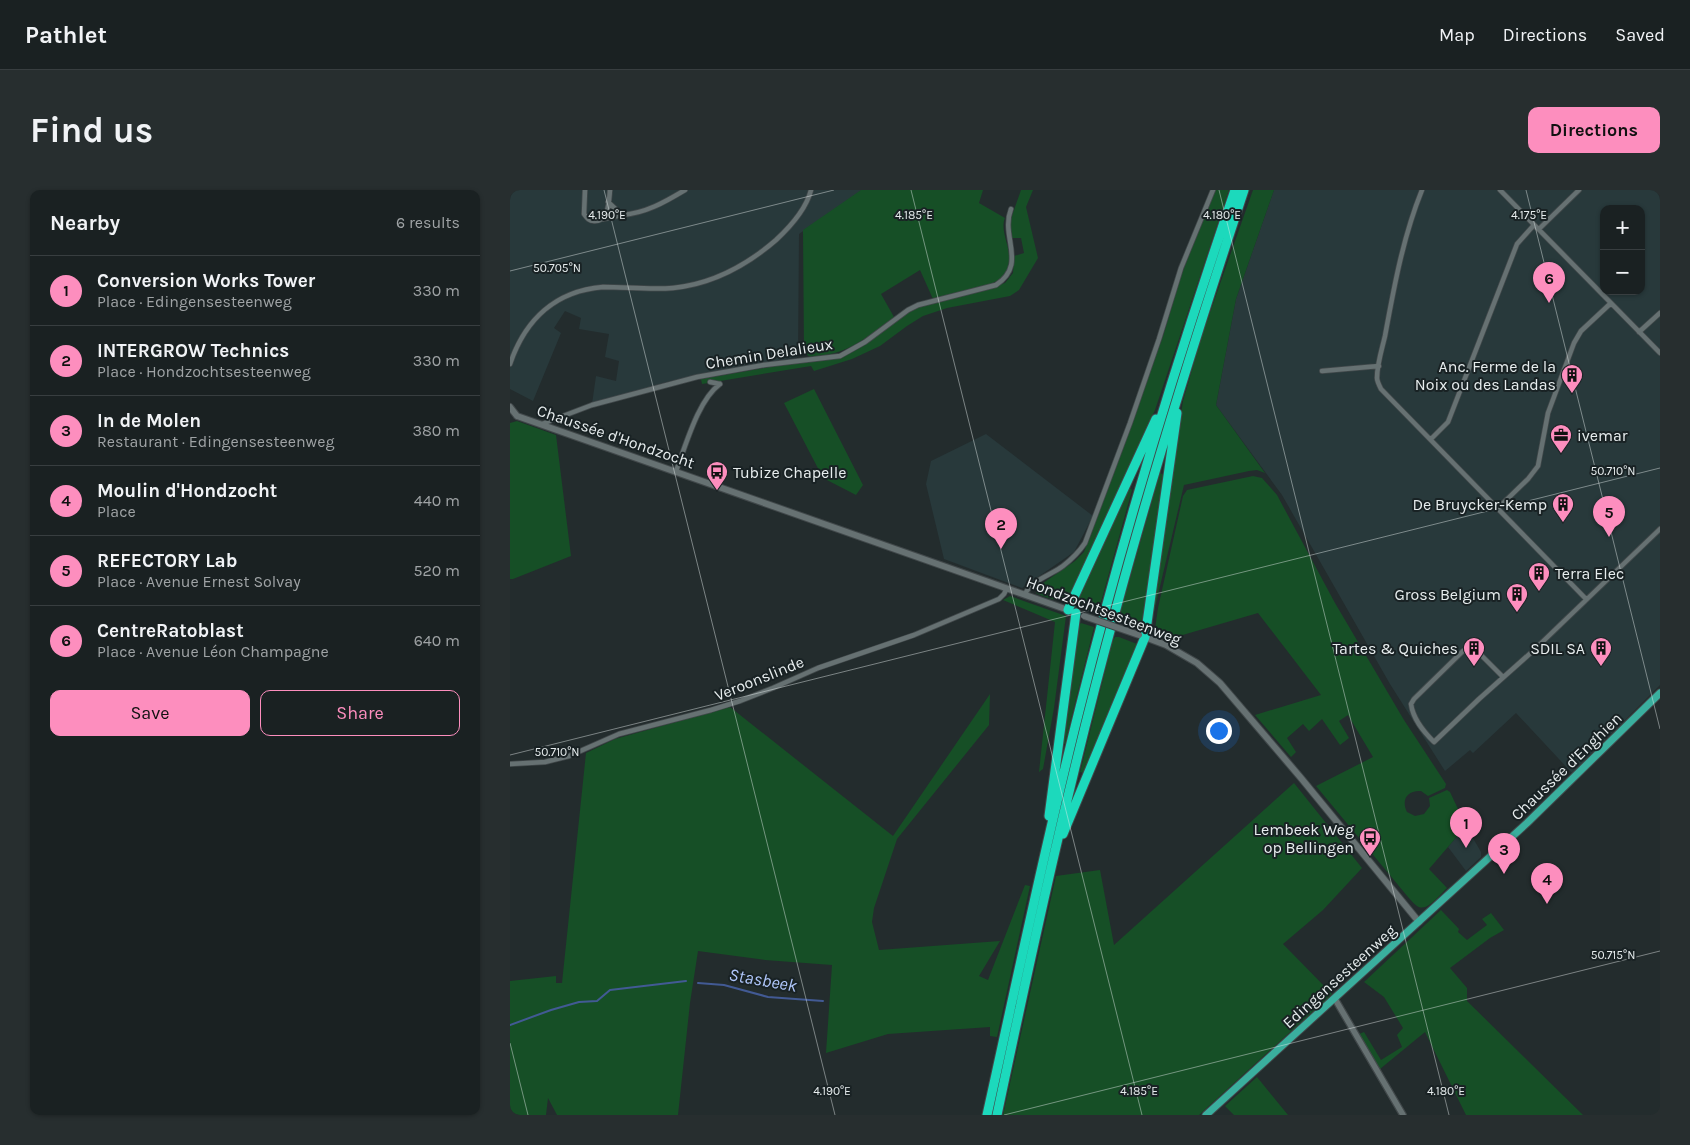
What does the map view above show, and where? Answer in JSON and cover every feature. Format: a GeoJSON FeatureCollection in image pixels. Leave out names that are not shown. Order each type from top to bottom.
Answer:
{"type":"FeatureCollection","features":[{"type":"Feature","properties":{"kind":"highway"},"geometry":{"type":"LineString","coordinates":[[987,1115],[1050,829],[1106,608],[1178,362],[1235,190]]}},
{"type":"Feature","properties":{"kind":"highway"},"geometry":{"type":"LineString","coordinates":[[997,1115],[1055,850],[1116,608],[1184,371],[1244,190]]}},
{"type":"Feature","properties":{"kind":"highway"},"geometry":{"type":"LineString","coordinates":[[1055,850],[1142,636],[1170,455],[1178,408],[1188,375],[1189,357]]}},
{"type":"Feature","properties":{"kind":"highway"},"geometry":{"type":"LineString","coordinates":[[1050,829],[1049,810],[1076,613],[1178,362]]}},
{"type":"Feature","properties":{"kind":"main road"},"geometry":{"type":"LineString","coordinates":[[510,407],[513,417]]}},
{"type":"Feature","properties":{"kind":"main road","name":"Chaussée d'Hondzocht"},"geometry":{"type":"LineString","coordinates":[[513,417],[542,424],[763,503]]}},
{"type":"Feature","properties":{"kind":"main road","name":"Hondzochtsesteenweg"},"geometry":{"type":"LineString","coordinates":[[763,503],[1142,636],[1166,645],[1197,663],[1220,683],[1302,778],[1419,922]]}},
{"type":"Feature","properties":{"kind":"main road","name":"Chaussée d'Enghien"},"geometry":{"type":"LineString","coordinates":[[1490,857],[1527,824],[1660,693]]}},
{"type":"Feature","properties":{"kind":"main road","name":"Edingensesteenweg"},"geometry":{"type":"LineString","coordinates":[[1206,1115],[1490,857]]}},
{"type":"Feature","properties":{"kind":"street"},"geometry":{"type":"LineString","coordinates":[[585,190],[583,211],[586,217],[594,221],[642,212],[658,206],[685,190]]}},
{"type":"Feature","properties":{"kind":"street"},"geometry":{"type":"LineString","coordinates":[[603,219],[606,214],[610,190]]}},
{"type":"Feature","properties":{"kind":"street"},"geometry":{"type":"LineString","coordinates":[[510,364],[516,346],[528,326],[549,306],[568,296],[592,288],[672,288],[705,282],[732,272],[759,255],[781,236],[802,210],[810,190]]}},
{"type":"Feature","properties":{"kind":"street"},"geometry":{"type":"LineString","coordinates":[[1025,594],[1034,584],[1064,566],[1077,554],[1085,543],[1146,376],[1181,268],[1213,190]]}},
{"type":"Feature","properties":{"kind":"street"},"geometry":{"type":"LineString","coordinates":[[1422,190],[1414,210],[1400,262],[1378,366],[1377,379],[1381,389],[1586,599]]}},
{"type":"Feature","properties":{"kind":"street"},"geometry":{"type":"LineString","coordinates":[[1500,190],[1660,353]]}},
{"type":"Feature","properties":{"kind":"street"},"geometry":{"type":"LineString","coordinates":[[1539,230],[1579,190]]}},
{"type":"Feature","properties":{"kind":"street"},"geometry":{"type":"LineString","coordinates":[[608,202],[622,215]]}},
{"type":"Feature","properties":{"kind":"street","name":"Chemin Delalieux"},"geometry":{"type":"LineString","coordinates":[[542,424],[592,405],[697,377],[764,365],[840,356],[865,342],[913,307],[996,285],[1005,279],[1010,271],[1012,262],[1008,224],[1011,209]]}},
{"type":"Feature","properties":{"kind":"street"},"geometry":{"type":"LineString","coordinates":[[1431,439],[1448,422],[1517,244],[1534,225]]}},
{"type":"Feature","properties":{"kind":"street"},"geometry":{"type":"LineString","coordinates":[[1498,508],[1524,484],[1538,466],[1548,413],[1574,343],[1581,331],[1611,303]]}},
{"type":"Feature","properties":{"kind":"street"},"geometry":{"type":"LineString","coordinates":[[1640,332],[1660,313]]}},
{"type":"Feature","properties":{"kind":"street"},"geometry":{"type":"LineString","coordinates":[[1322,371],[1378,366]]}},
{"type":"Feature","properties":{"kind":"street"},"geometry":{"type":"LineString","coordinates":[[676,471],[702,406],[712,390],[720,384],[710,382]]}},
{"type":"Feature","properties":{"kind":"street"},"geometry":{"type":"LineString","coordinates":[[1503,677],[1475,649],[1468,648],[1414,699],[1411,704],[1412,713],[1434,742],[1534,650],[1660,528]]}},
{"type":"Feature","properties":{"kind":"street","name":"Veroonslinde"},"geometry":{"type":"LineString","coordinates":[[510,764],[545,762],[569,756],[619,734],[740,701],[818,668],[931,627],[999,598],[1007,588]]}},
{"type":"Feature","properties":{"kind":"street"},"geometry":{"type":"LineString","coordinates":[[1334,999],[1403,1115]]}},
{"type":"Feature","properties":{"kind":"shaded area"},"geometry":{"type":"Polygon","coordinates":[[[510,190],[862,190],[799,234],[798,357],[670,381],[592,404],[596,376],[616,381],[619,361],[605,357],[609,334],[579,329],[581,318],[565,311],[554,328],[561,333],[533,401],[510,389],[510,190]]]}},
{"type":"Feature","properties":{"kind":"shaded area"},"geometry":{"type":"Polygon","coordinates":[[[1274,190],[1660,190],[1660,685],[1572,773],[1516,713],[1473,753],[1470,750],[1445,771],[1390,684],[1282,495],[1216,405],[1236,299],[1274,190]]]}},
{"type":"Feature","properties":{"kind":"shaded area"},"geometry":{"type":"Polygon","coordinates":[[[986,434],[1093,516],[1074,552],[1022,588],[944,559],[926,484],[931,461],[986,434]]]}},
{"type":"Feature","properties":{"kind":"shaded area"},"geometry":{"type":"Polygon","coordinates":[[[1466,826],[1481,852],[1481,857],[1466,871],[1448,847],[1466,826]]]}},
{"type":"Feature","properties":{"kind":"green space"},"geometry":{"type":"Polygon","coordinates":[[[861,190],[983,190],[979,203],[1005,218],[1004,229],[1008,248],[1008,267],[1001,278],[995,282],[979,288],[933,299],[920,270],[881,294],[894,317],[864,339],[846,349],[836,353],[810,357],[804,352],[803,230],[861,190]]]}},
{"type":"Feature","properties":{"kind":"green space"},"geometry":{"type":"Polygon","coordinates":[[[1021,190],[1033,190],[1026,207],[1038,258],[1019,290],[1010,296],[947,308],[923,316],[880,346],[852,359],[814,371],[811,366],[702,384],[701,379],[849,353],[915,308],[1005,283],[1013,273],[1014,256],[1024,253],[1021,238],[1011,238],[1009,224],[1021,190]]]}},
{"type":"Feature","properties":{"kind":"green space"},"geometry":{"type":"Polygon","coordinates":[[[1214,190],[1229,190],[1155,410],[1070,600],[1057,600],[1040,595],[1036,593],[1036,588],[1075,561],[1084,552],[1163,336],[1181,276],[1214,190]]]}},
{"type":"Feature","properties":{"kind":"green space"},"geometry":{"type":"Polygon","coordinates":[[[1253,190],[1274,190],[1236,299],[1216,405],[1265,473],[1257,470],[1249,471],[1184,485],[1152,620],[1149,620],[1183,401],[1201,338],[1253,190]]]}},
{"type":"Feature","properties":{"kind":"green space"},"geometry":{"type":"Polygon","coordinates":[[[814,389],[863,485],[856,495],[823,478],[784,403],[814,389]]]}},
{"type":"Feature","properties":{"kind":"green space"},"geometry":{"type":"Polygon","coordinates":[[[517,421],[556,435],[571,556],[510,579],[510,423],[517,421]]]}},
{"type":"Feature","properties":{"kind":"green space"},"geometry":{"type":"Polygon","coordinates":[[[1160,473],[1164,475],[1142,628],[1118,620],[1160,473]]]}},
{"type":"Feature","properties":{"kind":"green space"},"geometry":{"type":"Polygon","coordinates":[[[1253,476],[1262,478],[1277,495],[1335,603],[1404,720],[1446,784],[1445,788],[1428,796],[1421,791],[1409,794],[1405,800],[1407,812],[1415,816],[1424,814],[1430,806],[1429,798],[1447,790],[1450,792],[1466,826],[1429,869],[1447,888],[1425,907],[1417,906],[1408,897],[1316,786],[1373,757],[1348,715],[1339,721],[1349,738],[1340,745],[1322,719],[1309,731],[1303,724],[1287,738],[1296,752],[1291,757],[1255,715],[1321,695],[1258,613],[1169,639],[1158,633],[1155,629],[1183,496],[1187,490],[1253,476]]]}},
{"type":"Feature","properties":{"kind":"green space"},"geometry":{"type":"Polygon","coordinates":[[[1128,486],[1132,490],[1098,613],[1075,605],[1128,486]]]}},
{"type":"Feature","properties":{"kind":"green space"},"geometry":{"type":"Polygon","coordinates":[[[1010,596],[1066,616],[1054,708],[1043,769],[1039,772],[1055,622],[1003,600],[1010,596]]]}},
{"type":"Feature","properties":{"kind":"green space"},"geometry":{"type":"Polygon","coordinates":[[[1081,623],[1094,627],[1065,744],[1062,743],[1077,627],[1081,623]]]}},
{"type":"Feature","properties":{"kind":"green space"},"geometry":{"type":"Polygon","coordinates":[[[1115,637],[1137,644],[1137,649],[1084,773],[1080,772],[1115,637]]]}},
{"type":"Feature","properties":{"kind":"green space"},"geometry":{"type":"Polygon","coordinates":[[[990,694],[989,725],[897,839],[874,908],[872,922],[879,950],[1000,941],[979,976],[988,980],[1025,885],[1030,886],[997,1037],[990,1036],[990,1027],[888,1034],[826,1053],[832,965],[765,960],[698,951],[690,1003],[678,1115],[557,1115],[548,1098],[546,1115],[510,1115],[510,981],[556,976],[556,983],[562,983],[586,753],[615,739],[730,707],[893,836],[990,694]]]}},
{"type":"Feature","properties":{"kind":"green space"},"geometry":{"type":"Polygon","coordinates":[[[1294,783],[1362,868],[1323,910],[1283,944],[1332,994],[1199,1115],[1003,1115],[1056,876],[1100,870],[1114,945],[1294,783]]]}},
{"type":"Feature","properties":{"kind":"green space"},"geometry":{"type":"Polygon","coordinates":[[[1441,910],[1459,929],[1458,932],[1467,940],[1487,925],[1482,919],[1491,913],[1504,930],[1490,938],[1450,968],[1467,988],[1467,1001],[1583,1115],[1466,1115],[1425,1032],[1380,1069],[1359,1034],[1364,1032],[1381,1060],[1402,1047],[1397,1035],[1403,1028],[1384,997],[1364,982],[1441,910]]]}},
{"type":"Feature","properties":{"kind":"green space"},"geometry":{"type":"Polygon","coordinates":[[[1257,1077],[1288,1115],[1234,1115],[1225,1106],[1257,1077]]]}},
{"type":"Feature","properties":{"kind":"waterway","name":"Stasbeek"},"geometry":{"type":"LineString","coordinates":[[510,1025],[579,1002],[597,1001],[610,990],[686,981]]}},
{"type":"Feature","properties":{"kind":"waterway","name":"Stasbeek"},"geometry":{"type":"LineString","coordinates":[[698,983],[724,985],[768,997],[823,1001]]}},
{"type":"Feature","properties":{"kind":"place","name":"CentreRatoblast"},"geometry":{"type":"Point","coordinates":[1549,303]}},
{"type":"Feature","properties":{"kind":"place","name":"Anc. Ferme de la Noix ou des Landas"},"geometry":{"type":"Point","coordinates":[1572,394]}},
{"type":"Feature","properties":{"kind":"place","name":"ivemar"},"geometry":{"type":"Point","coordinates":[1561,454]}},
{"type":"Feature","properties":{"kind":"place","name":"Tubize Chapelle"},"geometry":{"type":"Point","coordinates":[717,491]}},
{"type":"Feature","properties":{"kind":"place","name":"De Bruycker-Kemp"},"geometry":{"type":"Point","coordinates":[1563,523]}},
{"type":"Feature","properties":{"kind":"place","name":"REFECTORY Lab"},"geometry":{"type":"Point","coordinates":[1609,537]}},
{"type":"Feature","properties":{"kind":"place","name":"INTERGROW Technics"},"geometry":{"type":"Point","coordinates":[1001,549]}},
{"type":"Feature","properties":{"kind":"place","name":"Terra Elec"},"geometry":{"type":"Point","coordinates":[1539,592]}},
{"type":"Feature","properties":{"kind":"place","name":"Gross Belgium"},"geometry":{"type":"Point","coordinates":[1517,613]}},
{"type":"Feature","properties":{"kind":"place","name":"Tartes & Quiches"},"geometry":{"type":"Point","coordinates":[1474,667]}},
{"type":"Feature","properties":{"kind":"place","name":"SDIL SA"},"geometry":{"type":"Point","coordinates":[1601,667]}},
{"type":"Feature","properties":{"kind":"place","name":"Conversion Works Tower"},"geometry":{"type":"Point","coordinates":[1466,848]}},
{"type":"Feature","properties":{"kind":"place","name":"Lembeek Weg op Bellingen"},"geometry":{"type":"Point","coordinates":[1370,857]}},
{"type":"Feature","properties":{"kind":"place","name":"In de Molen"},"geometry":{"type":"Point","coordinates":[1504,874]}},
{"type":"Feature","properties":{"kind":"place","name":"Moulin d'Hondzocht"},"geometry":{"type":"Point","coordinates":[1547,904]}}]}
